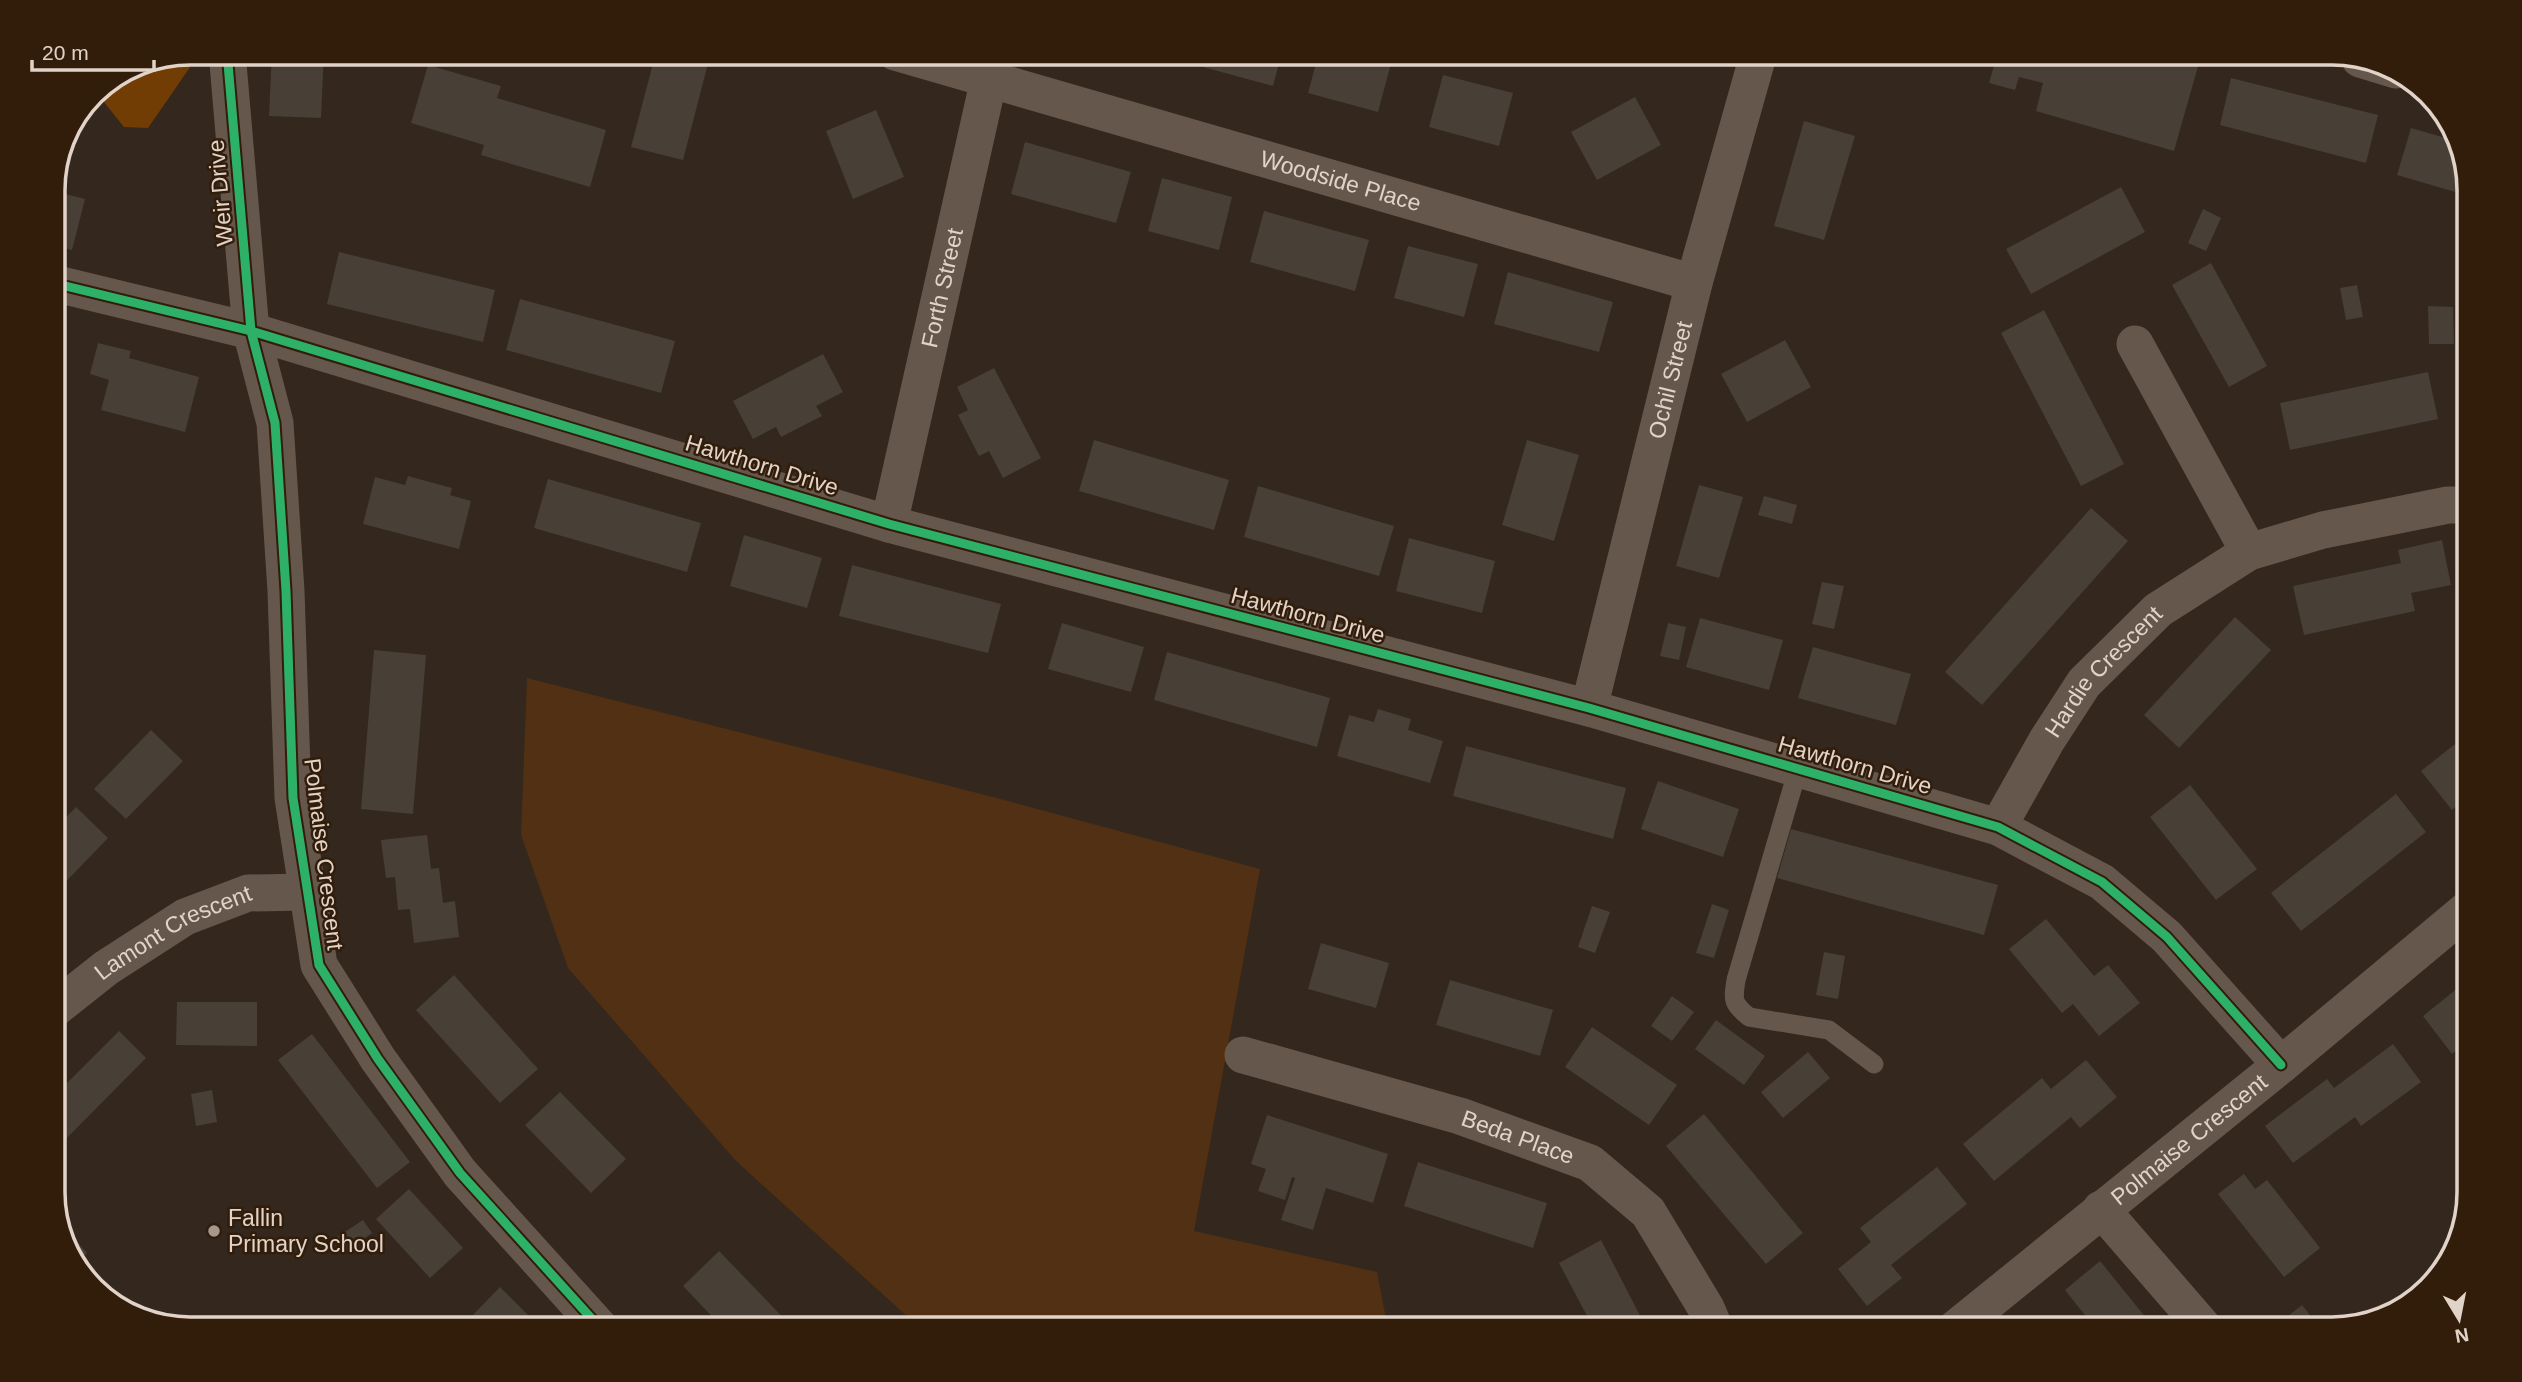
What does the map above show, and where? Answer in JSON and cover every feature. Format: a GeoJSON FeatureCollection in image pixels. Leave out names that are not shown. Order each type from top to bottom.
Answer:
{"type":"FeatureCollection","features":[{"type":"Feature","properties":{"kind":"street","name":"Weir Drive"},"geometry":{"type":"LineString","coordinates":[[228,65],[251,331]]}},
{"type":"Feature","properties":{"kind":"street","name":"Ochil Street"},"geometry":{"type":"LineString","coordinates":[[1590,708],[1694,283],[1755,65]]}},
{"type":"Feature","properties":{"kind":"street","name":"Woodside Place"},"geometry":{"type":"LineString","coordinates":[[991,66],[1694,283]]}},
{"type":"Feature","properties":{"kind":"street","name":"Forth Street"},"geometry":{"type":"LineString","coordinates":[[889,523],[991,66]]}},
{"type":"Feature","properties":{"kind":"street","name":"Hawthorn Drive"},"geometry":{"type":"LineString","coordinates":[[65,286],[251,331],[889,523],[1590,708],[1998,827],[2102,881],[2167,937],[2281,1065]]}},
{"type":"Feature","properties":{"kind":"street","name":"Polmaise Crescent"},"geometry":{"type":"LineString","coordinates":[[251,331],[275,423],[286,591],[293,798],[319,965],[377,1059],[460,1173],[590,1317]]}},
{"type":"Feature","properties":{"kind":"street"},"geometry":{"type":"LineString","coordinates":[[2135,344],[2249,552]]}},
{"type":"Feature","properties":{"kind":"street","name":"Hardie Crescent"},"geometry":{"type":"LineString","coordinates":[[1998,827],[2047,740],[2084,683],[2158,610],[2249,552],[2323,530],[2457,505]]}},
{"type":"Feature","properties":{"kind":"street","name":"Lamont Crescent"},"geometry":{"type":"LineString","coordinates":[[65,1000],[106,968],[185,917],[248,893],[307,892]]}},
{"type":"Feature","properties":{"kind":"street","name":"Polmaise Crescent"},"geometry":{"type":"LineString","coordinates":[[1970,1317],[2281,1065],[2457,918]]}},
{"type":"Feature","properties":{"kind":"street","name":"Beda Place"},"geometry":{"type":"LineString","coordinates":[[1243,1055],[1460,1116],[1590,1163],[1648,1212],[1710,1317]]}},
{"type":"Feature","properties":{"kind":"street","name":"Polmaise Crescent"},"geometry":{"type":"LineString","coordinates":[[2101,1209],[2195,1317]]}},
{"type":"Feature","properties":{"kind":"lane"},"geometry":{"type":"LineString","coordinates":[[1798,769],[1736,979],[1733,998],[1738,1008],[1749,1017],[1829,1031],[1874,1064]]}},
{"type":"Feature","properties":{"kind":"shaded area"},"geometry":{"type":"Polygon","coordinates":[[[192,65],[148,128],[124,127],[102,100],[142,74],[166,67],[192,65]]]}},
{"type":"Feature","properties":{"kind":"shaded area"},"geometry":{"type":"Polygon","coordinates":[[[527,678],[993,797],[1260,869],[1194,1231],[1377,1272],[1386,1317],[908,1317],[736,1161],[568,968],[521,835],[527,678]]]}},
{"type":"Feature","properties":{"kind":"building"},"geometry":{"type":"Polygon","coordinates":[[[271,65],[323,65],[321,118],[269,116],[271,65]]]}},
{"type":"Feature","properties":{"kind":"building"},"geometry":{"type":"Polygon","coordinates":[[[428,65],[501,86],[497,98],[606,130],[590,187],[481,155],[484,145],[411,123],[428,65]]]}},
{"type":"Feature","properties":{"kind":"building"},"geometry":{"type":"Polygon","coordinates":[[[653,65],[708,65],[683,160],[631,147],[653,65]]]}},
{"type":"Feature","properties":{"kind":"building"},"geometry":{"type":"Polygon","coordinates":[[[1204,65],[1279,65],[1273,86],[1204,65]]]}},
{"type":"Feature","properties":{"kind":"building"},"geometry":{"type":"Polygon","coordinates":[[[1316,65],[1391,65],[1378,112],[1308,93],[1316,65]]]}},
{"type":"Feature","properties":{"kind":"building"},"geometry":{"type":"Polygon","coordinates":[[[1994,65],[2198,65],[2174,151],[2036,111],[2043,83],[2019,77],[2015,90],[1989,83],[1994,65]]]}},
{"type":"Feature","properties":{"kind":"building"},"geometry":{"type":"Polygon","coordinates":[[[1443,75],[1513,93],[1499,146],[1429,127],[1443,75]]]}},
{"type":"Feature","properties":{"kind":"building"},"geometry":{"type":"Polygon","coordinates":[[[2231,78],[2378,115],[2366,163],[2220,125],[2231,78]]]}},
{"type":"Feature","properties":{"kind":"building"},"geometry":{"type":"Polygon","coordinates":[[[1635,97],[1661,145],[1597,180],[1571,132],[1635,97]]]}},
{"type":"Feature","properties":{"kind":"building"},"geometry":{"type":"Polygon","coordinates":[[[876,110],[904,177],[853,199],[826,131],[876,110]]]}},
{"type":"Feature","properties":{"kind":"building"},"geometry":{"type":"Polygon","coordinates":[[[1804,121],[1855,136],[1824,240],[1774,226],[1804,121]]]}},
{"type":"Feature","properties":{"kind":"building"},"geometry":{"type":"Polygon","coordinates":[[[2411,128],[2445,138],[2455,166],[2457,192],[2397,175],[2411,128]]]}},
{"type":"Feature","properties":{"kind":"building"},"geometry":{"type":"Polygon","coordinates":[[[1025,142],[1131,172],[1116,223],[1011,194],[1025,142]]]}},
{"type":"Feature","properties":{"kind":"building"},"geometry":{"type":"Polygon","coordinates":[[[1162,178],[1232,197],[1219,250],[1148,231],[1162,178]]]}},
{"type":"Feature","properties":{"kind":"building"},"geometry":{"type":"Polygon","coordinates":[[[2121,187],[2145,232],[2031,294],[2006,249],[2121,187]]]}},
{"type":"Feature","properties":{"kind":"building"},"geometry":{"type":"Polygon","coordinates":[[[65,194],[85,199],[72,250],[65,248],[65,194]]]}},
{"type":"Feature","properties":{"kind":"building"},"geometry":{"type":"Polygon","coordinates":[[[2203,209],[2221,218],[2206,251],[2188,243],[2203,209]]]}},
{"type":"Feature","properties":{"kind":"building"},"geometry":{"type":"Polygon","coordinates":[[[1264,211],[1369,240],[1355,291],[1250,262],[1264,211]]]}},
{"type":"Feature","properties":{"kind":"building"},"geometry":{"type":"Polygon","coordinates":[[[1408,246],[1478,264],[1464,317],[1394,298],[1408,246]]]}},
{"type":"Feature","properties":{"kind":"building"},"geometry":{"type":"Polygon","coordinates":[[[339,252],[495,290],[483,342],[327,304],[339,252]]]}},
{"type":"Feature","properties":{"kind":"building"},"geometry":{"type":"Polygon","coordinates":[[[2211,263],[2267,366],[2229,387],[2172,285],[2211,263]]]}},
{"type":"Feature","properties":{"kind":"building"},"geometry":{"type":"Polygon","coordinates":[[[1508,272],[1613,302],[1599,352],[1494,324],[1508,272]]]}},
{"type":"Feature","properties":{"kind":"building"},"geometry":{"type":"Polygon","coordinates":[[[2357,285],[2363,317],[2346,320],[2340,288],[2357,285]]]}},
{"type":"Feature","properties":{"kind":"building"},"geometry":{"type":"Polygon","coordinates":[[[520,299],[675,341],[661,393],[506,350],[520,299]]]}},
{"type":"Feature","properties":{"kind":"building"},"geometry":{"type":"Polygon","coordinates":[[[2428,306],[2453,307],[2454,344],[2429,344],[2428,306]]]}},
{"type":"Feature","properties":{"kind":"building"},"geometry":{"type":"Polygon","coordinates":[[[2044,310],[2124,464],[2081,486],[2001,333],[2044,310]]]}},
{"type":"Feature","properties":{"kind":"building"},"geometry":{"type":"Polygon","coordinates":[[[1785,340],[1811,387],[1747,422],[1721,374],[1785,340]]]}},
{"type":"Feature","properties":{"kind":"building"},"geometry":{"type":"Polygon","coordinates":[[[98,343],[131,351],[129,358],[199,377],[185,432],[101,410],[109,380],[90,374],[98,343]]]}},
{"type":"Feature","properties":{"kind":"building"},"geometry":{"type":"Polygon","coordinates":[[[823,354],[843,392],[816,406],[822,416],[781,437],[776,427],[753,439],[733,401],[823,354]]]}},
{"type":"Feature","properties":{"kind":"building"},"geometry":{"type":"Polygon","coordinates":[[[994,368],[1041,458],[1003,478],[989,451],[979,456],[958,415],[968,410],[957,387],[994,368]]]}},
{"type":"Feature","properties":{"kind":"building"},"geometry":{"type":"Polygon","coordinates":[[[2428,372],[2438,419],[2290,450],[2280,403],[2428,372]]]}},
{"type":"Feature","properties":{"kind":"building"},"geometry":{"type":"Polygon","coordinates":[[[1094,440],[1229,480],[1214,530],[1079,491],[1094,440]]]}},
{"type":"Feature","properties":{"kind":"building"},"geometry":{"type":"Polygon","coordinates":[[[1527,440],[1579,455],[1554,541],[1502,525],[1527,440]]]}},
{"type":"Feature","properties":{"kind":"building"},"geometry":{"type":"Polygon","coordinates":[[[408,476],[452,488],[450,495],[471,501],[459,549],[363,524],[375,477],[405,485],[408,476]]]}},
{"type":"Feature","properties":{"kind":"building"},"geometry":{"type":"Polygon","coordinates":[[[548,479],[701,523],[687,572],[534,528],[548,479]]]}},
{"type":"Feature","properties":{"kind":"building"},"geometry":{"type":"Polygon","coordinates":[[[1699,485],[1743,497],[1719,578],[1676,566],[1699,485]]]}},
{"type":"Feature","properties":{"kind":"building"},"geometry":{"type":"Polygon","coordinates":[[[1258,486],[1394,526],[1379,576],[1244,537],[1258,486]]]}},
{"type":"Feature","properties":{"kind":"building"},"geometry":{"type":"Polygon","coordinates":[[[1764,496],[1797,505],[1792,524],[1758,515],[1764,496]]]}},
{"type":"Feature","properties":{"kind":"building"},"geometry":{"type":"Polygon","coordinates":[[[2091,508],[2128,541],[1982,705],[1945,672],[2091,508]]]}},
{"type":"Feature","properties":{"kind":"building"},"geometry":{"type":"Polygon","coordinates":[[[744,535],[822,558],[807,608],[730,586],[744,535]]]}},
{"type":"Feature","properties":{"kind":"building"},"geometry":{"type":"Polygon","coordinates":[[[1409,538],[1495,561],[1482,613],[1396,591],[1409,538]]]}},
{"type":"Feature","properties":{"kind":"building"},"geometry":{"type":"Polygon","coordinates":[[[2442,540],[2451,585],[2411,593],[2415,611],[2304,635],[2293,586],[2401,563],[2398,550],[2442,540]]]}},
{"type":"Feature","properties":{"kind":"building"},"geometry":{"type":"Polygon","coordinates":[[[852,565],[1001,604],[988,653],[839,616],[852,565]]]}},
{"type":"Feature","properties":{"kind":"building"},"geometry":{"type":"Polygon","coordinates":[[[1822,582],[1844,586],[1834,629],[1812,624],[1822,582]]]}},
{"type":"Feature","properties":{"kind":"building"},"geometry":{"type":"Polygon","coordinates":[[[2235,617],[2271,650],[2179,748],[2144,715],[2235,617]]]}},
{"type":"Feature","properties":{"kind":"building"},"geometry":{"type":"Polygon","coordinates":[[[1700,618],[1783,640],[1769,690],[1686,667],[1700,618]]]}},
{"type":"Feature","properties":{"kind":"building"},"geometry":{"type":"Polygon","coordinates":[[[1062,623],[1144,647],[1131,692],[1048,669],[1062,623]]]}},
{"type":"Feature","properties":{"kind":"building"},"geometry":{"type":"Polygon","coordinates":[[[1668,623],[1686,627],[1679,660],[1660,656],[1668,623]]]}},
{"type":"Feature","properties":{"kind":"building"},"geometry":{"type":"Polygon","coordinates":[[[1813,647],[1911,674],[1896,725],[1798,698],[1813,647]]]}},
{"type":"Feature","properties":{"kind":"building"},"geometry":{"type":"Polygon","coordinates":[[[374,650],[426,655],[413,814],[361,809],[374,650]]]}},
{"type":"Feature","properties":{"kind":"building"},"geometry":{"type":"Polygon","coordinates":[[[1167,652],[1330,698],[1317,747],[1154,700],[1167,652]]]}},
{"type":"Feature","properties":{"kind":"building"},"geometry":{"type":"Polygon","coordinates":[[[1378,709],[1411,719],[1408,730],[1443,741],[1430,783],[1337,756],[1349,715],[1374,722],[1378,709]]]}},
{"type":"Feature","properties":{"kind":"building"},"geometry":{"type":"Polygon","coordinates":[[[151,730],[183,761],[126,819],[94,789],[151,730]]]}},
{"type":"Feature","properties":{"kind":"building"},"geometry":{"type":"Polygon","coordinates":[[[2457,742],[2457,806],[2452,810],[2421,771],[2457,742]]]}},
{"type":"Feature","properties":{"kind":"building"},"geometry":{"type":"Polygon","coordinates":[[[1466,746],[1626,788],[1613,839],[1453,796],[1466,746]]]}},
{"type":"Feature","properties":{"kind":"building"},"geometry":{"type":"Polygon","coordinates":[[[1658,781],[1739,809],[1723,857],[1641,829],[1658,781]]]}},
{"type":"Feature","properties":{"kind":"building"},"geometry":{"type":"Polygon","coordinates":[[[2190,785],[2257,869],[2216,900],[2150,817],[2190,785]]]}},
{"type":"Feature","properties":{"kind":"building"},"geometry":{"type":"Polygon","coordinates":[[[2396,794],[2426,832],[2301,931],[2271,893],[2396,794]]]}},
{"type":"Feature","properties":{"kind":"building"},"geometry":{"type":"Polygon","coordinates":[[[76,807],[108,838],[65,883],[65,818],[76,807]]]}},
{"type":"Feature","properties":{"kind":"building"},"geometry":{"type":"Polygon","coordinates":[[[1791,829],[1998,885],[1984,935],[1777,878],[1791,829]]]}},
{"type":"Feature","properties":{"kind":"building"},"geometry":{"type":"Polygon","coordinates":[[[427,835],[431,869],[439,868],[443,903],[455,901],[459,937],[414,943],[410,909],[398,910],[395,877],[386,878],[381,840],[427,835]]]}},
{"type":"Feature","properties":{"kind":"building"},"geometry":{"type":"Polygon","coordinates":[[[1712,904],[1729,910],[1714,958],[1696,953],[1712,904]]]}},
{"type":"Feature","properties":{"kind":"building"},"geometry":{"type":"Polygon","coordinates":[[[1592,906],[1610,912],[1595,953],[1578,947],[1592,906]]]}},
{"type":"Feature","properties":{"kind":"building"},"geometry":{"type":"Polygon","coordinates":[[[2046,919],[2094,976],[2108,965],[2140,1003],[2099,1036],[2073,1004],[2062,1013],[2009,949],[2046,919]]]}},
{"type":"Feature","properties":{"kind":"building"},"geometry":{"type":"Polygon","coordinates":[[[1321,943],[1389,963],[1376,1008],[1308,989],[1321,943]]]}},
{"type":"Feature","properties":{"kind":"building"},"geometry":{"type":"Polygon","coordinates":[[[1824,952],[1845,956],[1838,999],[1816,995],[1824,952]]]}},
{"type":"Feature","properties":{"kind":"building"},"geometry":{"type":"Polygon","coordinates":[[[454,975],[538,1069],[500,1103],[416,1010],[454,975]]]}},
{"type":"Feature","properties":{"kind":"building"},"geometry":{"type":"Polygon","coordinates":[[[1450,980],[1553,1010],[1540,1056],[1436,1025],[1450,980]]]}},
{"type":"Feature","properties":{"kind":"building"},"geometry":{"type":"Polygon","coordinates":[[[2457,989],[2457,1050],[2452,1054],[2423,1016],[2457,989]]]}},
{"type":"Feature","properties":{"kind":"building"},"geometry":{"type":"Polygon","coordinates":[[[1672,996],[1694,1012],[1672,1041],[1651,1026],[1672,996]]]}},
{"type":"Feature","properties":{"kind":"building"},"geometry":{"type":"Polygon","coordinates":[[[177,1002],[257,1002],[257,1046],[176,1045],[177,1002]]]}},
{"type":"Feature","properties":{"kind":"building"},"geometry":{"type":"Polygon","coordinates":[[[1716,1020],[1765,1056],[1744,1085],[1695,1049],[1716,1020]]]}},
{"type":"Feature","properties":{"kind":"building"},"geometry":{"type":"Polygon","coordinates":[[[1592,1027],[1677,1085],[1649,1125],[1565,1067],[1592,1027]]]}},
{"type":"Feature","properties":{"kind":"building"},"geometry":{"type":"Polygon","coordinates":[[[119,1031],[146,1058],[65,1140],[65,1085],[119,1031]]]}},
{"type":"Feature","properties":{"kind":"building"},"geometry":{"type":"Polygon","coordinates":[[[312,1034],[410,1162],[377,1188],[278,1060],[312,1034]]]}},
{"type":"Feature","properties":{"kind":"building"},"geometry":{"type":"Polygon","coordinates":[[[2393,1044],[2421,1082],[2361,1126],[2355,1117],[2293,1163],[2265,1126],[2327,1079],[2334,1088],[2393,1044]]]}},
{"type":"Feature","properties":{"kind":"building"},"geometry":{"type":"Polygon","coordinates":[[[1808,1052],[1830,1078],[1783,1118],[1761,1092],[1808,1052]]]}},
{"type":"Feature","properties":{"kind":"building"},"geometry":{"type":"Polygon","coordinates":[[[2086,1060],[2117,1097],[2080,1128],[2071,1117],[1994,1181],[1963,1144],[2042,1078],[2051,1089],[2086,1060]]]}},
{"type":"Feature","properties":{"kind":"building"},"geometry":{"type":"Polygon","coordinates":[[[212,1090],[217,1122],[196,1126],[191,1094],[212,1090]]]}},
{"type":"Feature","properties":{"kind":"building"},"geometry":{"type":"Polygon","coordinates":[[[560,1092],[626,1159],[591,1193],[525,1125],[560,1092]]]}},
{"type":"Feature","properties":{"kind":"building"},"geometry":{"type":"Polygon","coordinates":[[[1704,1114],[1803,1233],[1766,1264],[1666,1146],[1704,1114]]]}},
{"type":"Feature","properties":{"kind":"building"},"geometry":{"type":"Polygon","coordinates":[[[1267,1115],[1388,1154],[1373,1203],[1326,1188],[1313,1230],[1281,1220],[1295,1178],[1292,1177],[1285,1200],[1258,1191],[1266,1169],[1251,1164],[1267,1115]]]}},
{"type":"Feature","properties":{"kind":"building"},"geometry":{"type":"Polygon","coordinates":[[[1418,1162],[1547,1203],[1533,1248],[1404,1206],[1418,1162]]]}},
{"type":"Feature","properties":{"kind":"building"},"geometry":{"type":"Polygon","coordinates":[[[1937,1167],[1967,1204],[1891,1265],[1902,1278],[1867,1306],[1838,1269],[1871,1242],[1860,1228],[1937,1167]]]}},
{"type":"Feature","properties":{"kind":"building"},"geometry":{"type":"Polygon","coordinates":[[[2244,1174],[2255,1189],[2267,1180],[2320,1248],[2284,1277],[2218,1194],[2244,1174]]]}},
{"type":"Feature","properties":{"kind":"building"},"geometry":{"type":"Polygon","coordinates":[[[409,1189],[463,1248],[430,1278],[376,1219],[409,1189]]]}},
{"type":"Feature","properties":{"kind":"building"},"geometry":{"type":"Polygon","coordinates":[[[363,1220],[372,1233],[347,1251],[337,1237],[363,1220]]]}},
{"type":"Feature","properties":{"kind":"building"},"geometry":{"type":"Polygon","coordinates":[[[74,1239],[87,1253],[83,1257],[74,1239]]]}},
{"type":"Feature","properties":{"kind":"building"},"geometry":{"type":"Polygon","coordinates":[[[1601,1240],[1641,1317],[1588,1317],[1559,1263],[1601,1240]]]}},
{"type":"Feature","properties":{"kind":"building"},"geometry":{"type":"Polygon","coordinates":[[[719,1251],[782,1317],[713,1317],[683,1286],[719,1251]]]}},
{"type":"Feature","properties":{"kind":"building"},"geometry":{"type":"Polygon","coordinates":[[[2100,1261],[2145,1317],[2086,1317],[2065,1290],[2100,1261]]]}},
{"type":"Feature","properties":{"kind":"building"},"geometry":{"type":"Polygon","coordinates":[[[500,1287],[530,1317],[471,1317],[500,1287]]]}},
{"type":"Feature","properties":{"kind":"building"},"geometry":{"type":"Polygon","coordinates":[[[2302,1305],[2312,1317],[2286,1317],[2302,1305]]]}},
{"type":"Feature","properties":{"kind":"cycle path"},"geometry":{"type":"LineString","coordinates":[[228,65],[251,331],[275,423],[286,591],[293,798],[319,965],[378,1059],[460,1173],[590,1317]]}},
{"type":"Feature","properties":{"kind":"cycle path"},"geometry":{"type":"LineString","coordinates":[[65,286],[251,331],[889,524],[1589,708],[1998,827],[2102,882],[2167,937],[2281,1065]]}},
{"type":"Feature","properties":{"kind":"place","name":"Fallin Primary School"},"geometry":{"type":"Point","coordinates":[214,1231]}}]}
